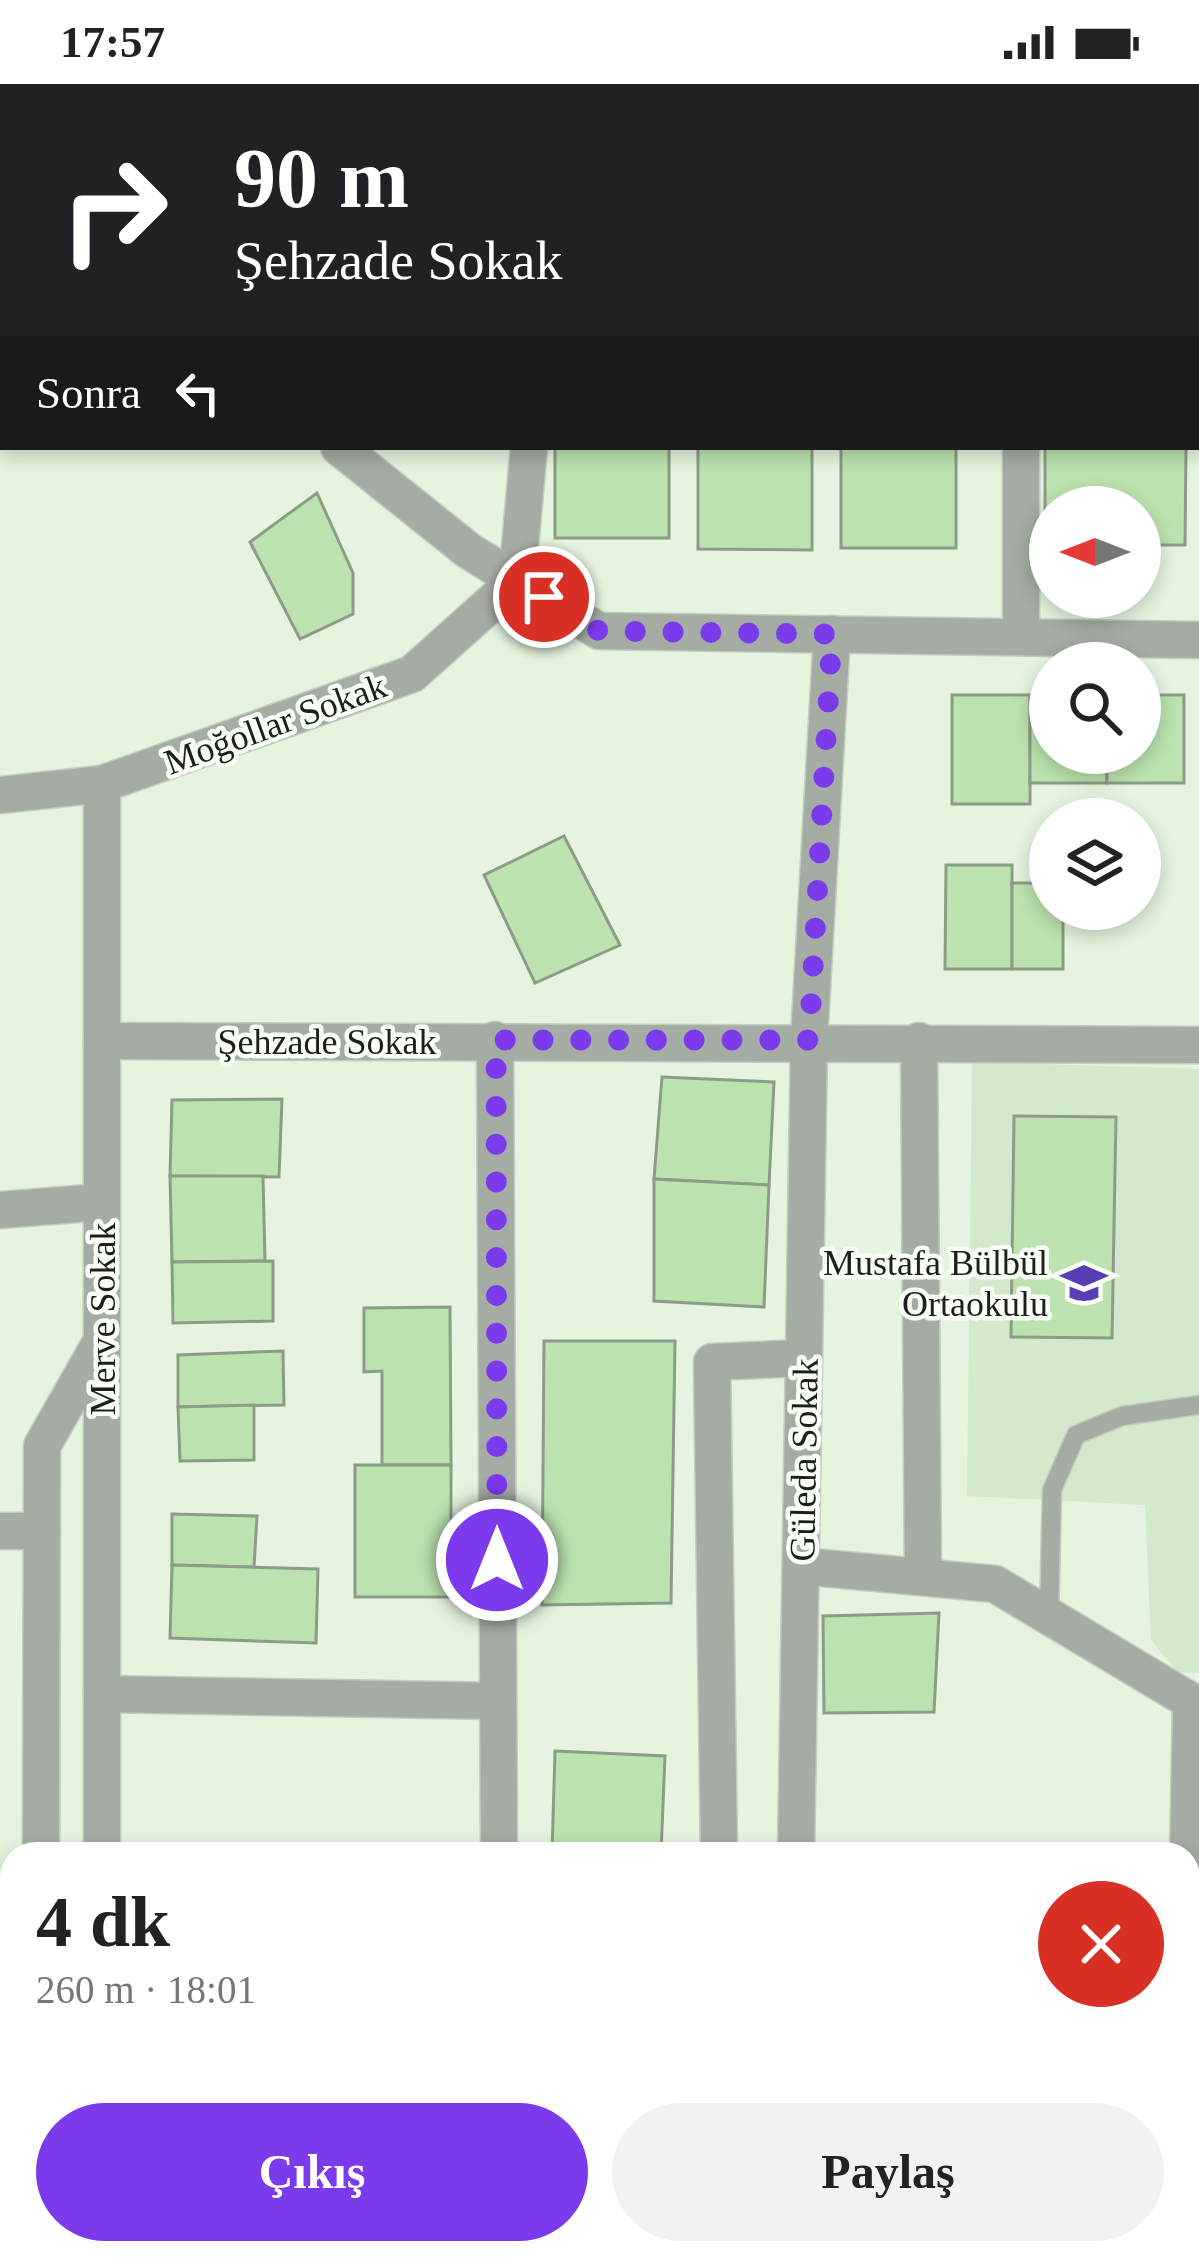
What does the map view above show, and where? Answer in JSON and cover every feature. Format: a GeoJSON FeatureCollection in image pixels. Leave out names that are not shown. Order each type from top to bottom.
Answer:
{"type":"FeatureCollection","features":[{"type":"Feature","properties":{"kind":"street"},"geometry":{"type":"LineString","coordinates":[[343,450],[469,551],[599,631],[1199,640]]}},
{"type":"Feature","properties":{"kind":"street"},"geometry":{"type":"LineString","coordinates":[[517,580],[530,450]]}},
{"type":"Feature","properties":{"kind":"street"},"geometry":{"type":"LineString","coordinates":[[1021,450],[1021,637]]}},
{"type":"Feature","properties":{"kind":"street","name":"Moğollar Sokak"},"geometry":{"type":"LineString","coordinates":[[0,795],[102,784],[412,674],[517,580]]}},
{"type":"Feature","properties":{"kind":"street","name":"Güleda Sokak"},"geometry":{"type":"LineString","coordinates":[[796,1842],[809,1040],[832,634]]}},
{"type":"Feature","properties":{"kind":"street","name":"Merve Sokak"},"geometry":{"type":"LineString","coordinates":[[102,784],[102,1842]]}},
{"type":"Feature","properties":{"kind":"street"},"geometry":{"type":"LineString","coordinates":[[496,1040],[499,1842]]}},
{"type":"Feature","properties":{"kind":"street","name":"Şehzade Sokak"},"geometry":{"type":"LineString","coordinates":[[102,1041],[1199,1045]]}},
{"type":"Feature","properties":{"kind":"street"},"geometry":{"type":"LineString","coordinates":[[919,1041],[922,1577]]}},
{"type":"Feature","properties":{"kind":"street"},"geometry":{"type":"LineString","coordinates":[[0,1210],[102,1202]]}},
{"type":"Feature","properties":{"kind":"street"},"geometry":{"type":"LineString","coordinates":[[41,1842],[42,1446],[102,1341]]}},
{"type":"Feature","properties":{"kind":"street"},"geometry":{"type":"LineString","coordinates":[[719,1842],[712,1362],[804,1358]]}},
{"type":"Feature","properties":{"kind":"street"},"geometry":{"type":"LineString","coordinates":[[0,1532],[42,1531]]}},
{"type":"Feature","properties":{"kind":"street"},"geometry":{"type":"LineString","coordinates":[[801,1566],[995,1584],[1195,1706],[1189,1842]]}},
{"type":"Feature","properties":{"kind":"street"},"geometry":{"type":"LineString","coordinates":[[102,1694],[498,1701]]}},
{"type":"Feature","properties":{"kind":"lane"},"geometry":{"type":"LineString","coordinates":[[1049,1618],[1052,1490],[1076,1435],[1122,1415],[1199,1405]]}},
{"type":"Feature","properties":{"kind":"shaded area","name":"Mustafa Bülbül Ortaokulu"},"geometry":{"type":"Polygon","coordinates":[[[972,1062],[1199,1069],[1199,1673],[1177,1672],[1151,1640],[1145,1505],[967,1496],[972,1062]]]}},
{"type":"Feature","properties":{"kind":"building"},"geometry":{"type":"Polygon","coordinates":[[[555,450],[669,450],[669,538],[555,538],[555,450]]]}},
{"type":"Feature","properties":{"kind":"building"},"geometry":{"type":"Polygon","coordinates":[[[698,450],[812,450],[812,550],[698,549],[698,450]]]}},
{"type":"Feature","properties":{"kind":"building"},"geometry":{"type":"Polygon","coordinates":[[[841,450],[956,450],[956,548],[841,548],[841,450]]]}},
{"type":"Feature","properties":{"kind":"building"},"geometry":{"type":"Polygon","coordinates":[[[1045,450],[1186,450],[1185,545],[1161,545],[1161,486],[1045,486],[1045,450]]]}},
{"type":"Feature","properties":{"kind":"building"},"geometry":{"type":"Polygon","coordinates":[[[317,493],[353,573],[353,614],[300,639],[250,542],[317,493]]]}},
{"type":"Feature","properties":{"kind":"building"},"geometry":{"type":"Polygon","coordinates":[[[952,695],[1029,695],[1029,804],[952,804],[952,695]]]}},
{"type":"Feature","properties":{"kind":"building"},"geometry":{"type":"Polygon","coordinates":[[[1161,695],[1184,695],[1184,783],[1107,783],[1107,774],[1161,774],[1161,695]]]}},
{"type":"Feature","properties":{"kind":"building"},"geometry":{"type":"Polygon","coordinates":[[[1030,774],[1107,774],[1107,783],[1030,783],[1030,774]]]}},
{"type":"Feature","properties":{"kind":"building"},"geometry":{"type":"Polygon","coordinates":[[[564,836],[620,945],[535,983],[484,875],[564,836]]]}},
{"type":"Feature","properties":{"kind":"building"},"geometry":{"type":"Polygon","coordinates":[[[946,865],[1012,865],[1012,969],[945,969],[946,865]]]}},
{"type":"Feature","properties":{"kind":"building"},"geometry":{"type":"Polygon","coordinates":[[[1012,883],[1029,883],[1029,930],[1063,930],[1063,969],[1012,969],[1012,883]]]}},
{"type":"Feature","properties":{"kind":"building"},"geometry":{"type":"Polygon","coordinates":[[[662,1077],[774,1082],[769,1185],[654,1179],[662,1077]]]}},
{"type":"Feature","properties":{"kind":"building"},"geometry":{"type":"Polygon","coordinates":[[[282,1099],[279,1177],[170,1176],[172,1100],[282,1099]]]}},
{"type":"Feature","properties":{"kind":"building"},"geometry":{"type":"Polygon","coordinates":[[[1014,1116],[1116,1117],[1112,1338],[1011,1337],[1014,1116]]]}},
{"type":"Feature","properties":{"kind":"building"},"geometry":{"type":"Polygon","coordinates":[[[170,1176],[263,1176],[265,1261],[172,1262],[170,1176]]]}},
{"type":"Feature","properties":{"kind":"building"},"geometry":{"type":"Polygon","coordinates":[[[654,1179],[769,1185],[764,1307],[654,1301],[654,1179]]]}},
{"type":"Feature","properties":{"kind":"building"},"geometry":{"type":"Polygon","coordinates":[[[273,1261],[273,1321],[173,1323],[172,1262],[273,1261]]]}},
{"type":"Feature","properties":{"kind":"building"},"geometry":{"type":"Polygon","coordinates":[[[450,1307],[451,1465],[382,1465],[382,1371],[364,1372],[364,1308],[450,1307]]]}},
{"type":"Feature","properties":{"kind":"building"},"geometry":{"type":"Polygon","coordinates":[[[544,1341],[675,1341],[671,1603],[542,1605],[544,1341]]]}},
{"type":"Feature","properties":{"kind":"building"},"geometry":{"type":"Polygon","coordinates":[[[283,1351],[284,1405],[178,1407],[178,1355],[283,1351]]]}},
{"type":"Feature","properties":{"kind":"building"},"geometry":{"type":"Polygon","coordinates":[[[254,1405],[254,1460],[180,1461],[178,1407],[254,1405]]]}},
{"type":"Feature","properties":{"kind":"building"},"geometry":{"type":"Polygon","coordinates":[[[355,1465],[451,1465],[451,1597],[355,1597],[355,1465]]]}},
{"type":"Feature","properties":{"kind":"building"},"geometry":{"type":"Polygon","coordinates":[[[172,1514],[257,1516],[254,1567],[172,1565],[172,1514]]]}},
{"type":"Feature","properties":{"kind":"building"},"geometry":{"type":"Polygon","coordinates":[[[172,1565],[318,1569],[316,1643],[170,1638],[172,1565]]]}},
{"type":"Feature","properties":{"kind":"building"},"geometry":{"type":"Polygon","coordinates":[[[939,1613],[934,1712],[824,1713],[823,1616],[939,1613]]]}},
{"type":"Feature","properties":{"kind":"building"},"geometry":{"type":"Polygon","coordinates":[[[555,1751],[665,1756],[661,1842],[552,1842],[555,1751]]]}},
{"type":"Feature","properties":{"kind":"place","name":"Mustafa Bülbül Ortaokulu"},"geometry":{"type":"Point","coordinates":[1084,1283]}},
{"type":"Feature","properties":{"kind":"route"},"geometry":{"type":"LineString","coordinates":[[497,1560],[496,1040],[809,1040],[832,634],[599,631],[544,597]]}}]}
